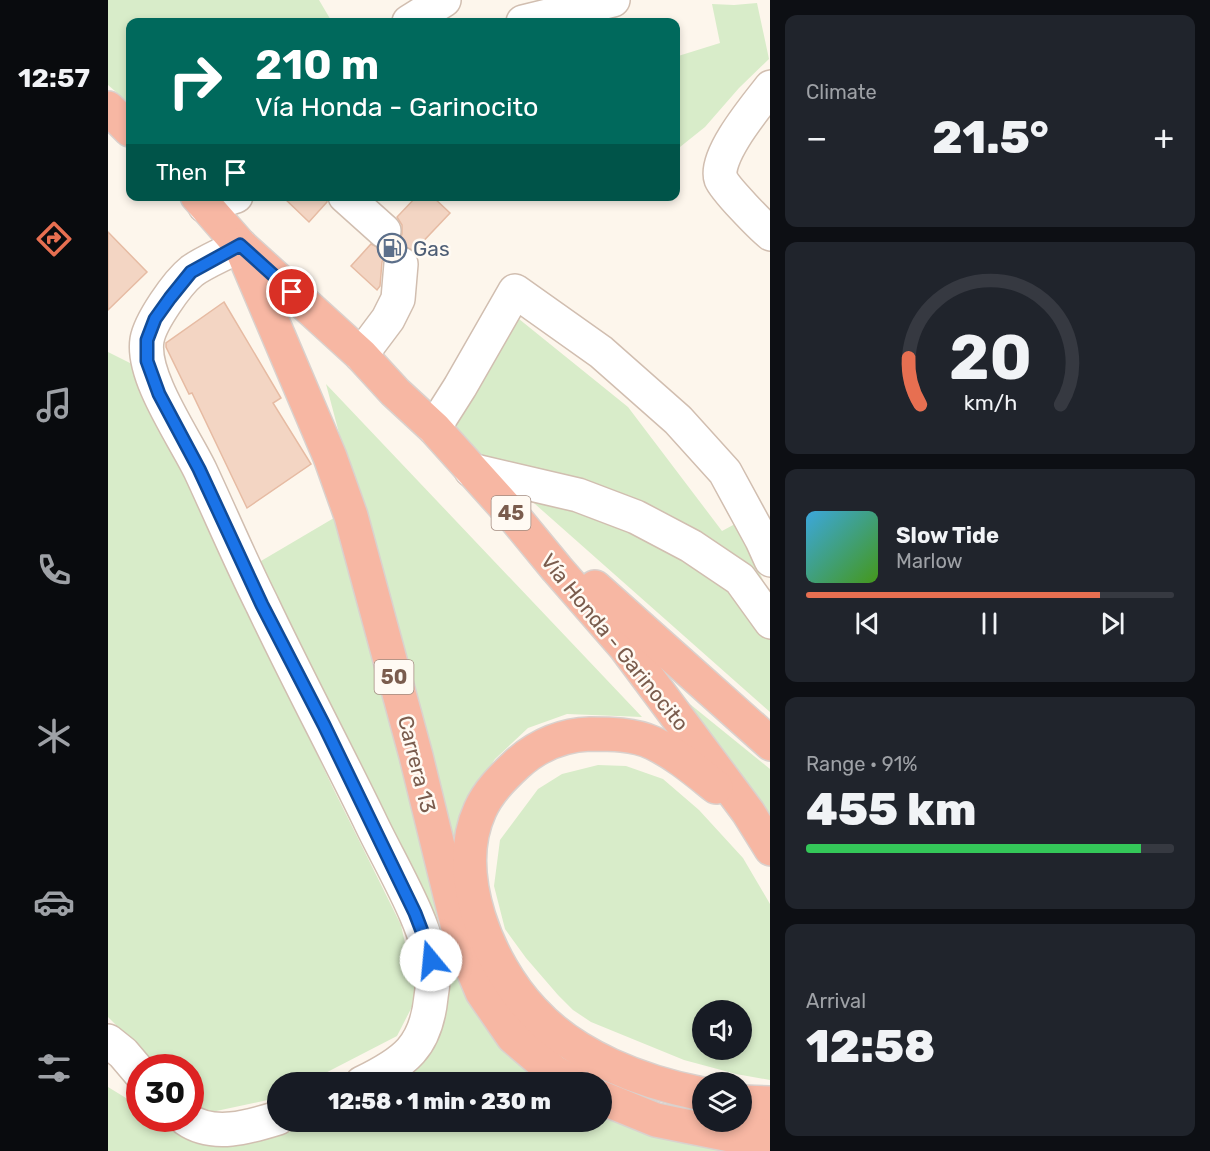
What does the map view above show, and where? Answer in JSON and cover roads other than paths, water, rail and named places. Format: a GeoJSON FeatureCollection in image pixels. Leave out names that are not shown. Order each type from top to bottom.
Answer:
{"type":"FeatureCollection","features":[{"type":"Feature","properties":{"kind":"highway"},"geometry":{"type":"LineString","coordinates":[[108,108],[126,126]]}},
{"type":"Feature","properties":{"kind":"highway","name":"Vía Honda - Garinocito"},"geometry":{"type":"LineString","coordinates":[[201,201],[240,245],[361,355],[395,392],[434,428],[515,518],[625,647],[748,812]]}},
{"type":"Feature","properties":{"kind":"highway","name":"Carrera 13"},"geometry":{"type":"LineString","coordinates":[[240,245],[330,457],[351,516],[416,756],[462,944],[482,992],[513,1037],[554,1072]]}},
{"type":"Feature","properties":{"kind":"highway"},"geometry":{"type":"LineString","coordinates":[[515,518],[770,743]]}},
{"type":"Feature","properties":{"kind":"highway"},"geometry":{"type":"LineString","coordinates":[[692,1092],[654,1082],[605,1062],[565,1040],[532,1011],[508,980],[485,937],[472,894],[470,848],[479,811],[498,781],[531,752],[570,735],[617,734],[651,742],[690,766],[748,812],[770,847]]}},
{"type":"Feature","properties":{"kind":"highway"},"geometry":{"type":"LineString","coordinates":[[612,1102],[656,1120],[730,1135],[770,1135]]}},
{"type":"Feature","properties":{"kind":"highway"},"geometry":{"type":"LineString","coordinates":[[752,1102],[770,1103]]}},
{"type":"Feature","properties":{"kind":"street"},"geometry":{"type":"LineString","coordinates":[[415,18],[444,0]]}},
{"type":"Feature","properties":{"kind":"street"},"geometry":{"type":"LineString","coordinates":[[539,18],[613,0]]}},
{"type":"Feature","properties":{"kind":"street"},"geometry":{"type":"LineString","coordinates":[[770,88],[740,127],[721,164],[721,179],[756,221],[770,233]]}},
{"type":"Feature","properties":{"kind":"street"},"geometry":{"type":"LineString","coordinates":[[351,201],[384,231]]}},
{"type":"Feature","properties":{"kind":"street"},"geometry":{"type":"LineString","coordinates":[[240,245],[191,272],[170,298],[155,319],[147,340],[147,361],[159,394],[199,469],[262,605],[324,725],[415,913],[428,947],[434,974],[425,1027],[416,1045],[404,1059],[384,1072]]}},
{"type":"Feature","properties":{"kind":"street"},"geometry":{"type":"LineString","coordinates":[[361,355],[388,319],[398,299],[401,264]]}},
{"type":"Feature","properties":{"kind":"street"},"geometry":{"type":"LineString","coordinates":[[434,428],[515,291],[601,352],[678,420],[725,472],[770,558]]}},
{"type":"Feature","properties":{"kind":"street"},"geometry":{"type":"LineString","coordinates":[[471,470],[578,495],[636,517],[691,546],[740,579],[770,621]]}},
{"type":"Feature","properties":{"kind":"street"},"geometry":{"type":"LineString","coordinates":[[108,1041],[126,1057]]}},
{"type":"Feature","properties":{"kind":"street"},"geometry":{"type":"LineString","coordinates":[[204,1126],[216,1129],[245,1128],[267,1121]]}},
{"type":"Feature","properties":{"kind":"place","name":"Gas"},"geometry":{"type":"Point","coordinates":[392,248]}}]}
